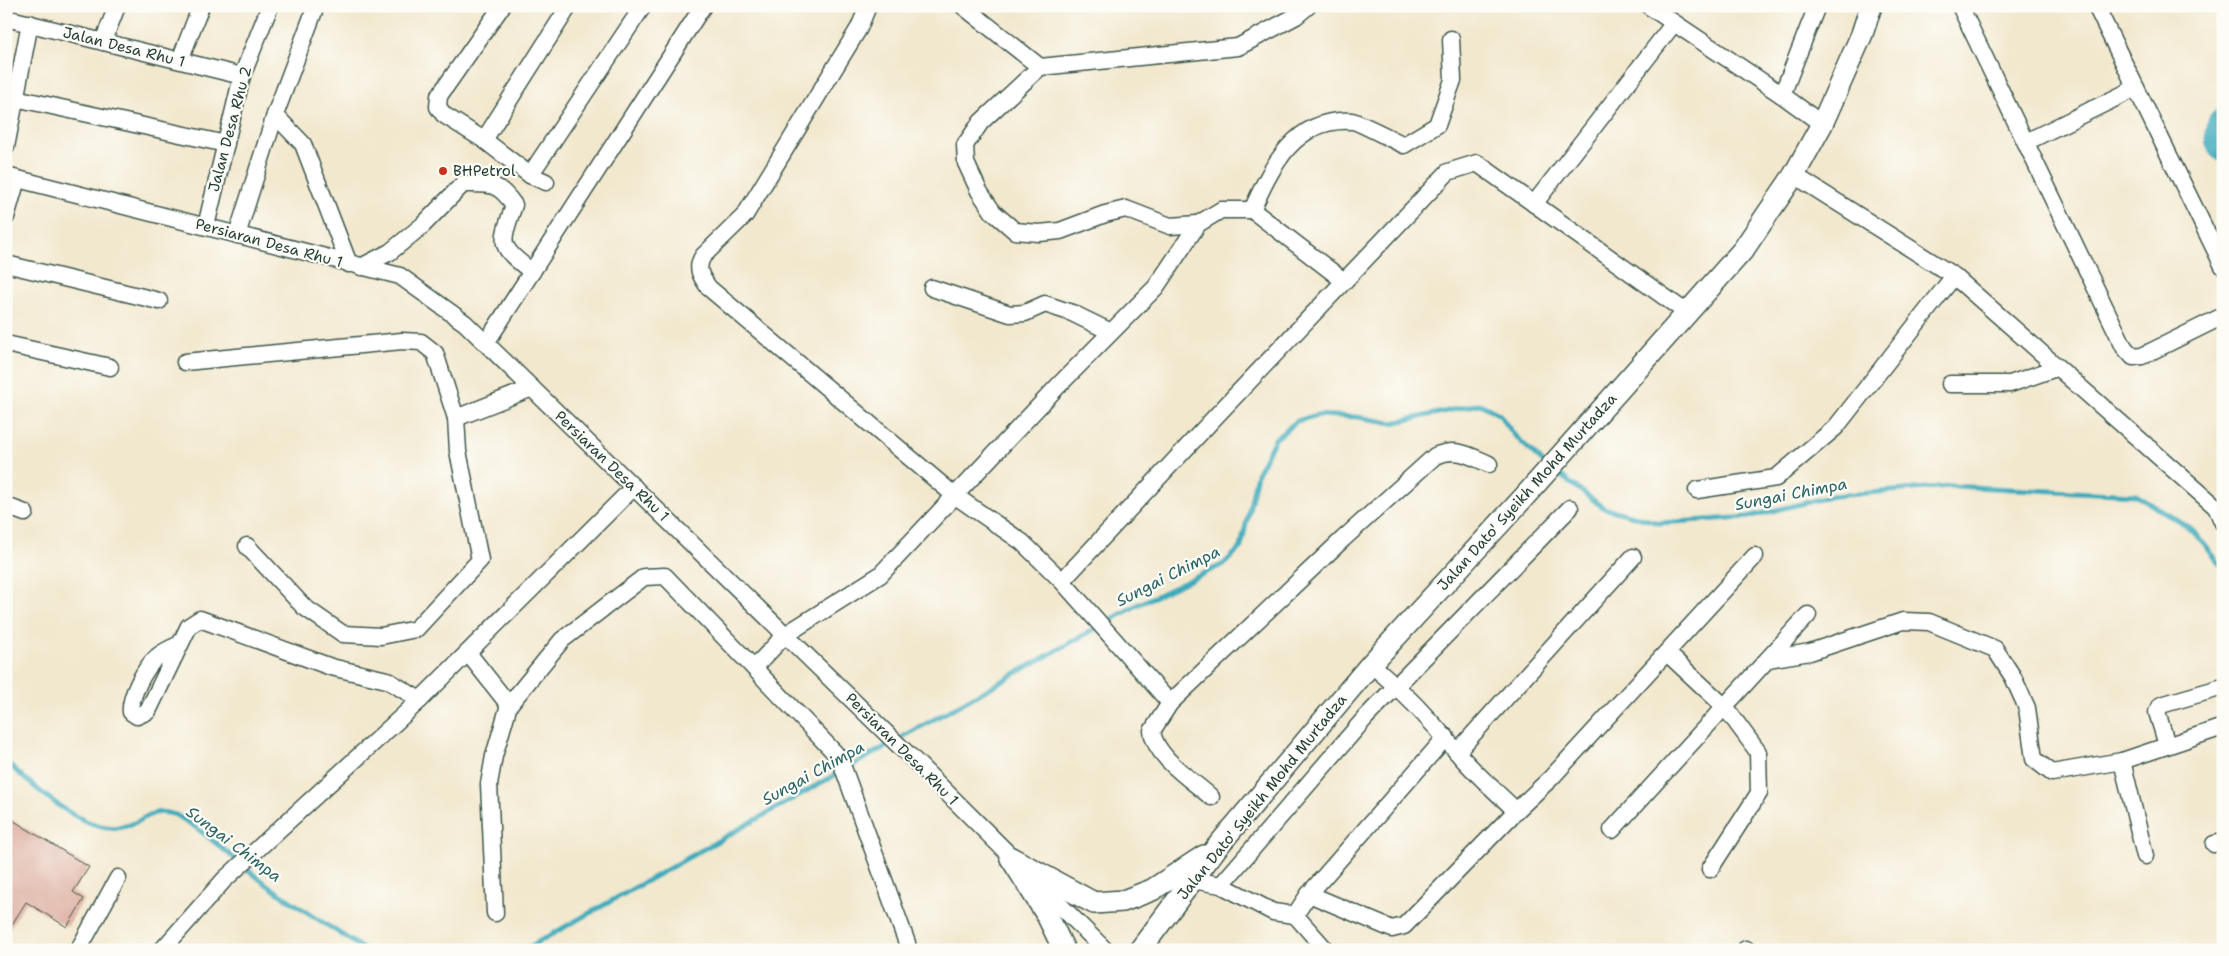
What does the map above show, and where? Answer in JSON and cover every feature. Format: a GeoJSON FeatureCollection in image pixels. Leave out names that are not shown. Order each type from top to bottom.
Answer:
{"type":"FeatureCollection","features":[{"type":"Feature","properties":{"kind":"main road","name":"Jalan Dato' Syeikh Mohd Murtadza"},"geometry":{"type":"LineString","coordinates":[[1140,950],[1218,847],[1371,664],[1568,448],[1743,250],[1794,175],[1822,124],[1862,34],[1872,6]]}},
{"type":"Feature","properties":{"kind":"main road"},"geometry":{"type":"LineString","coordinates":[[1011,858],[1094,903],[1124,901],[1152,890],[1218,847]]}},
{"type":"Feature","properties":{"kind":"main road"},"geometry":{"type":"LineString","coordinates":[[1011,858],[1047,915],[1064,950]]}},
{"type":"Feature","properties":{"kind":"street"},"geometry":{"type":"LineString","coordinates":[[103,42],[117,6]]}},
{"type":"Feature","properties":{"kind":"street"},"geometry":{"type":"LineString","coordinates":[[180,60],[201,6]]}},
{"type":"Feature","properties":{"kind":"street","name":"Jalan Desa Rhu 2"},"geometry":{"type":"LineString","coordinates":[[206,226],[242,76],[270,6]]}},
{"type":"Feature","properties":{"kind":"street"},"geometry":{"type":"LineString","coordinates":[[237,235],[275,115],[316,6]]}},
{"type":"Feature","properties":{"kind":"street"},"geometry":{"type":"LineString","coordinates":[[484,140],[569,6]]}},
{"type":"Feature","properties":{"kind":"street"},"geometry":{"type":"LineString","coordinates":[[530,175],[643,6]]}},
{"type":"Feature","properties":{"kind":"street"},"geometry":{"type":"LineString","coordinates":[[486,344],[703,6]]}},
{"type":"Feature","properties":{"kind":"street"},"geometry":{"type":"LineString","coordinates":[[868,6],[859,28],[745,215],[704,256],[700,261],[698,270],[709,288],[954,495],[1022,542],[1062,581],[1170,703]]}},
{"type":"Feature","properties":{"kind":"street"},"geometry":{"type":"LineString","coordinates":[[963,6],[1040,67]]}},
{"type":"Feature","properties":{"kind":"street"},"geometry":{"type":"LineString","coordinates":[[1198,224],[1170,226],[1126,209],[1105,214],[1060,232],[1015,231],[993,212],[979,191],[966,162],[965,145],[981,122],[1040,67],[1238,47],[1296,16],[1308,6]]}},
{"type":"Feature","properties":{"kind":"street"},"geometry":{"type":"LineString","coordinates":[[1649,6],[1822,124]]}},
{"type":"Feature","properties":{"kind":"street"},"geometry":{"type":"LineString","coordinates":[[1782,95],[1817,6]]}},
{"type":"Feature","properties":{"kind":"street"},"geometry":{"type":"LineString","coordinates":[[1960,6],[2124,347],[2133,357],[2142,356],[2223,316]]}},
{"type":"Feature","properties":{"kind":"street"},"geometry":{"type":"LineString","coordinates":[[2096,6],[2223,266]]}},
{"type":"Feature","properties":{"kind":"street"},"geometry":{"type":"LineString","coordinates":[[496,9],[440,96],[438,107],[444,115],[484,140],[530,175],[546,182]]}},
{"type":"Feature","properties":{"kind":"street"},"geometry":{"type":"LineString","coordinates":[[6,147],[19,17]]}},
{"type":"Feature","properties":{"kind":"street","name":"Jalan Desa Rhu 1"},"geometry":{"type":"LineString","coordinates":[[19,17],[103,42],[242,76]]}},
{"type":"Feature","properties":{"kind":"street"},"geometry":{"type":"LineString","coordinates":[[1534,204],[1674,23]]}},
{"type":"Feature","properties":{"kind":"street"},"geometry":{"type":"LineString","coordinates":[[1252,210],[1268,176],[1290,145],[1316,125],[1354,121],[1404,145],[1437,125],[1453,80],[1450,39]]}},
{"type":"Feature","properties":{"kind":"street"},"geometry":{"type":"LineString","coordinates":[[2026,142],[2136,88]]}},
{"type":"Feature","properties":{"kind":"street"},"geometry":{"type":"LineString","coordinates":[[11,97],[226,144]]}},
{"type":"Feature","properties":{"kind":"street"},"geometry":{"type":"LineString","coordinates":[[275,115],[303,144],[355,265],[390,252],[423,225],[463,184],[488,184],[503,189],[514,205],[503,237],[508,253],[532,272]]}},
{"type":"Feature","properties":{"kind":"street"},"geometry":{"type":"LineString","coordinates":[[1062,581],[1448,172],[1477,163],[1687,313]]}},
{"type":"Feature","properties":{"kind":"street"},"geometry":{"type":"LineString","coordinates":[[1794,175],[1954,276],[2056,368],[2216,507],[2223,523]]}},
{"type":"Feature","properties":{"kind":"street"},"geometry":{"type":"LineString","coordinates":[[6,217],[12,178]]}},
{"type":"Feature","properties":{"kind":"street","name":"Persiaran Desa Rhu 1"},"geometry":{"type":"LineString","coordinates":[[12,178],[400,276],[465,323],[920,766],[1105,950]]}},
{"type":"Feature","properties":{"kind":"street"},"geometry":{"type":"LineString","coordinates":[[754,668],[785,635],[880,575],[954,495],[1156,287],[1198,224],[1221,210],[1252,210],[1344,281]]}},
{"type":"Feature","properties":{"kind":"street"},"geometry":{"type":"LineString","coordinates":[[6,264],[159,301]]}},
{"type":"Feature","properties":{"kind":"street"},"geometry":{"type":"LineString","coordinates":[[1697,490],[1776,478],[1836,427],[1954,276]]}},
{"type":"Feature","properties":{"kind":"street"},"geometry":{"type":"LineString","coordinates":[[932,288],[1010,314],[1026,313],[1045,304],[1072,313],[1112,332]]}},
{"type":"Feature","properties":{"kind":"street"},"geometry":{"type":"LineString","coordinates":[[185,362],[402,341],[421,342],[435,353],[456,418],[458,451],[480,560],[416,628],[381,636],[343,634],[304,607],[247,546]]}},
{"type":"Feature","properties":{"kind":"street"},"geometry":{"type":"LineString","coordinates":[[6,344],[110,367]]}},
{"type":"Feature","properties":{"kind":"street"},"geometry":{"type":"LineString","coordinates":[[1950,384],[2010,384],[2056,368]]}},
{"type":"Feature","properties":{"kind":"street"},"geometry":{"type":"LineString","coordinates":[[456,418],[532,388]]}},
{"type":"Feature","properties":{"kind":"street"},"geometry":{"type":"LineString","coordinates":[[1211,797],[1162,753],[1153,741],[1152,731],[1170,703],[1336,546],[1435,456],[1448,450],[1463,452],[1489,464]]}},
{"type":"Feature","properties":{"kind":"street"},"geometry":{"type":"LineString","coordinates":[[162,950],[224,880],[267,838],[420,700],[634,487]]}},
{"type":"Feature","properties":{"kind":"street"},"geometry":{"type":"LineString","coordinates":[[6,506],[25,513]]}},
{"type":"Feature","properties":{"kind":"street"},"geometry":{"type":"LineString","coordinates":[[1221,886],[1366,718],[1570,508]]}},
{"type":"Feature","properties":{"kind":"street"},"geometry":{"type":"LineString","coordinates":[[1309,894],[1392,929],[1404,926],[1516,811],[1551,778],[1667,654],[1755,556]]}},
{"type":"Feature","properties":{"kind":"street"},"geometry":{"type":"LineString","coordinates":[[1457,752],[1633,557]]}},
{"type":"Feature","properties":{"kind":"street"},"geometry":{"type":"LineString","coordinates":[[495,912],[489,784],[494,756],[509,705],[562,640],[644,577],[665,576],[835,753],[841,762],[907,944],[907,950]]}},
{"type":"Feature","properties":{"kind":"street"},"geometry":{"type":"LineString","coordinates":[[1612,830],[1808,615]]}},
{"type":"Feature","properties":{"kind":"street"},"geometry":{"type":"LineString","coordinates":[[181,643],[189,626],[200,619],[331,667],[387,680],[420,700]]}},
{"type":"Feature","properties":{"kind":"street"},"geometry":{"type":"LineString","coordinates":[[1768,659],[1810,652],[1903,621],[1929,622],[1995,648],[2013,677],[2027,708],[2034,760],[2052,772],[2122,761],[2223,727]]}},
{"type":"Feature","properties":{"kind":"street"},"geometry":{"type":"LineString","coordinates":[[468,653],[509,705]]}},
{"type":"Feature","properties":{"kind":"street"},"geometry":{"type":"LineString","coordinates":[[1667,654],[1725,707],[1758,752],[1759,793],[1710,869]]}},
{"type":"Feature","properties":{"kind":"street"},"geometry":{"type":"LineString","coordinates":[[1371,664],[1398,686],[1446,737],[1457,752],[1516,811]]}},
{"type":"Feature","properties":{"kind":"street"},"geometry":{"type":"LineString","coordinates":[[2167,746],[2157,712],[2161,705],[2223,688]]}},
{"type":"Feature","properties":{"kind":"street"},"geometry":{"type":"LineString","coordinates":[[1295,916],[1309,894],[1446,737]]}},
{"type":"Feature","properties":{"kind":"street"},"geometry":{"type":"LineString","coordinates":[[2122,761],[2145,856]]}},
{"type":"Feature","properties":{"kind":"street"},"geometry":{"type":"LineString","coordinates":[[79,948],[118,878]]}},
{"type":"Feature","properties":{"kind":"street"},"geometry":{"type":"LineString","coordinates":[[1192,880],[1221,886],[1273,912],[1295,916],[1326,950]]}},
{"type":"Feature","properties":{"kind":"building"},"geometry":{"type":"Polygon","coordinates":[[[6,816],[89,867],[73,892],[84,899],[67,927],[26,902],[6,934],[6,816]]]}},
{"type":"Feature","properties":{"kind":"waterway"},"geometry":{"type":"LineString","coordinates":[[2223,123],[2220,139],[2223,146]]}},
{"type":"Feature","properties":{"kind":"waterway","name":"Sungai Chimpa"},"geometry":{"type":"LineString","coordinates":[[524,950],[1139,604],[1224,564],[1241,547],[1257,474],[1275,439],[1297,421],[1317,415],[1357,417],[1392,423],[1480,404],[1499,414],[1514,435],[1546,465]]}},
{"type":"Feature","properties":{"kind":"waterway","name":"Sungai Chimpa"},"geometry":{"type":"LineString","coordinates":[[1553,470],[1604,508],[1659,523],[1748,517],[1833,496],[1951,486],[2136,495],[2193,530],[2223,568]]}},
{"type":"Feature","properties":{"kind":"waterway","name":"Sungai Chimpa"},"geometry":{"type":"LineString","coordinates":[[6,762],[45,796],[77,817],[94,824],[110,827],[126,826],[154,813],[160,812],[176,815],[204,834],[266,884],[365,950]]}},
{"type":"Feature","properties":{"kind":"place","name":"BHPetrol"},"geometry":{"type":"Point","coordinates":[443,171]}}]}
